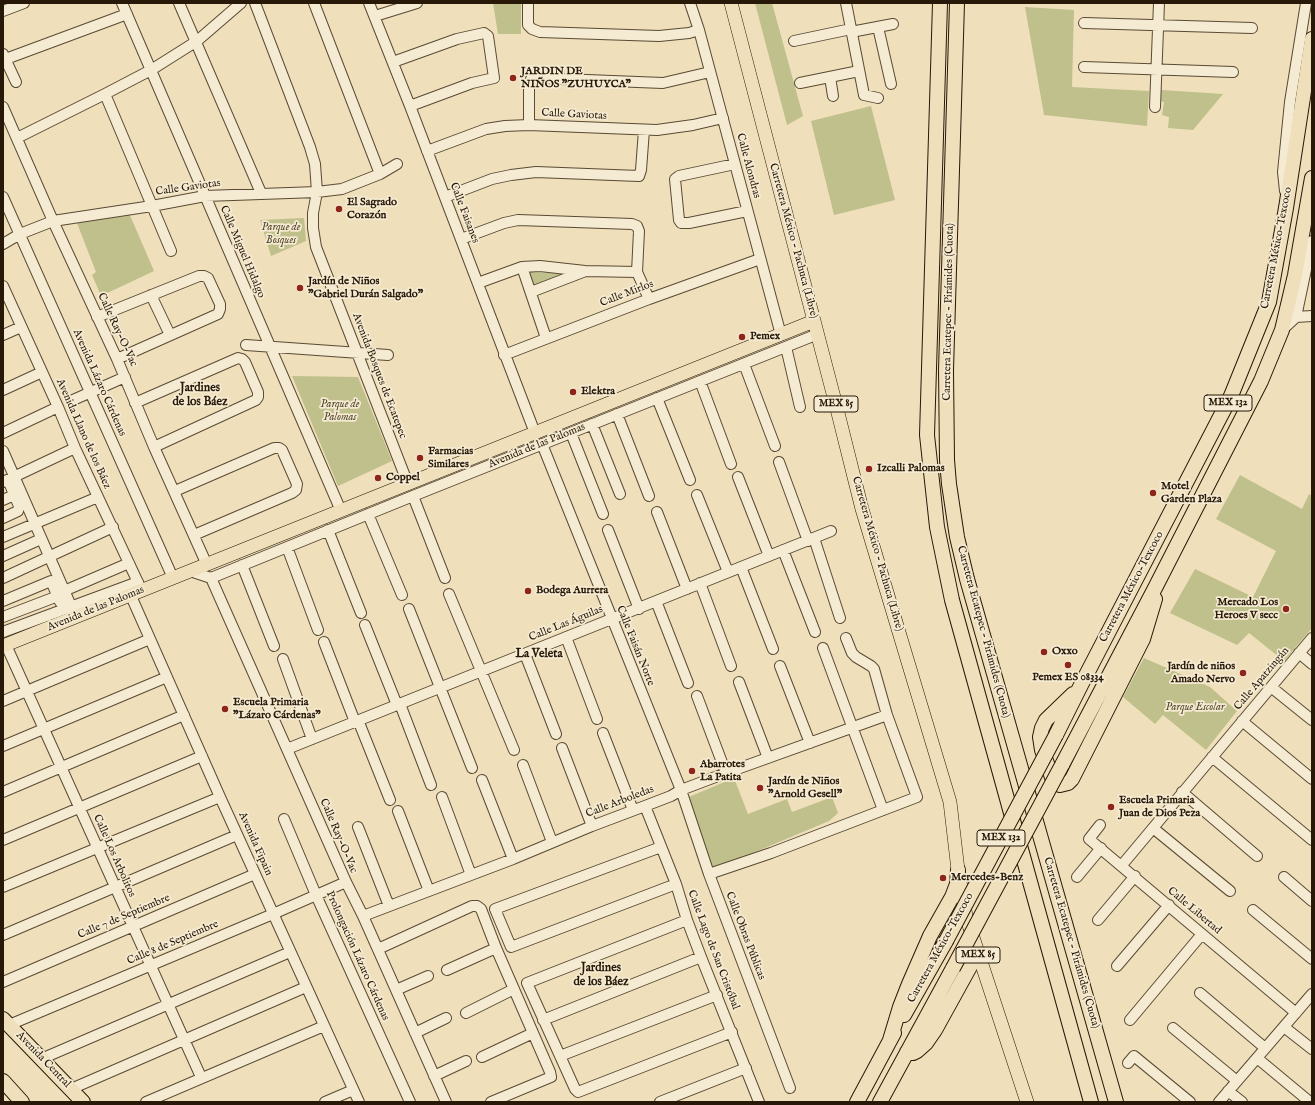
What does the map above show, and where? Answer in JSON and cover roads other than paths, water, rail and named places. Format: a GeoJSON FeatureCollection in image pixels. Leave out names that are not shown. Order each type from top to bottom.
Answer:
{"type":"FeatureCollection","features":[{"type":"Feature","properties":{"kind":"highway","name":"Carretera Ecatepec - Pirámides (Cuota)"},"geometry":{"type":"LineString","coordinates":[[940,3],[927,435],[937,527],[954,608],[1091,1102]]}},
{"type":"Feature","properties":{"kind":"highway","name":"Carretera Ecatepec - Pirámides (Cuota)"},"geometry":{"type":"LineString","coordinates":[[957,3],[946,370],[947,460],[949,484],[957,537],[967,578],[1116,1102]]}},
{"type":"Feature","properties":{"kind":"highway","name":"Carretera México-Texcoco"},"geometry":{"type":"LineString","coordinates":[[857,1102],[1056,735],[1079,688],[1232,396],[1269,302],[1286,208],[1312,39]]}},
{"type":"Feature","properties":{"kind":"highway","name":"Carretera México-Texcoco"},"geometry":{"type":"LineString","coordinates":[[880,1102],[1062,765],[1261,381],[1282,330],[1295,275],[1312,178]]}},
{"type":"Feature","properties":{"kind":"highway"},"geometry":{"type":"LineString","coordinates":[[1079,688],[1049,716],[1044,724],[1041,734],[1041,745],[1053,780],[1060,785],[1066,785],[1071,781],[1143,639],[1152,614],[1159,580]]}},
{"type":"Feature","properties":{"kind":"highway"},"geometry":{"type":"LineString","coordinates":[[890,1040],[909,984],[930,936],[952,897],[958,870]]}},
{"type":"Feature","properties":{"kind":"highway"},"geometry":{"type":"LineString","coordinates":[[907,1052],[917,1051],[926,1043],[935,1030],[972,963],[978,956]]}},
{"type":"Feature","properties":{"kind":"highway","name":"Avenida Central"},"geometry":{"type":"LineString","coordinates":[[6,1022],[83,1102]]}},
{"type":"Feature","properties":{"kind":"highway"},"geometry":{"type":"LineString","coordinates":[[3,1081],[21,1102]]}},
{"type":"Feature","properties":{"kind":"main road","name":"Carretera México - Pachuca (Libre)"},"geometry":{"type":"LineString","coordinates":[[731,3],[818,334],[862,509],[950,802],[958,870],[966,916],[1027,1102]]}},
{"type":"Feature","properties":{"kind":"main road","name":"Avenida de las Palomas"},"geometry":{"type":"LineString","coordinates":[[4,646],[137,590],[207,565],[340,511],[411,490],[535,433],[814,321]]}},
{"type":"Feature","properties":{"kind":"street"},"geometry":{"type":"LineString","coordinates":[[3,11],[24,3]]}},
{"type":"Feature","properties":{"kind":"street","name":"Calle Miguel Hidalgo"},"geometry":{"type":"LineString","coordinates":[[122,3],[340,511]]}},
{"type":"Feature","properties":{"kind":"street"},"geometry":{"type":"LineString","coordinates":[[179,3],[197,41],[261,193]]}},
{"type":"Feature","properties":{"kind":"street"},"geometry":{"type":"LineString","coordinates":[[17,138],[151,70],[197,41],[241,3]]}},
{"type":"Feature","properties":{"kind":"street","name":"Avenida Bosques de Ecatepec"},"geometry":{"type":"LineString","coordinates":[[254,3],[310,147],[314,164],[317,192],[312,228],[316,247],[356,353],[445,578]]}},
{"type":"Feature","properties":{"kind":"street"},"geometry":{"type":"LineString","coordinates":[[314,3],[380,174]]}},
{"type":"Feature","properties":{"kind":"street","name":"Calle Faisanes"},"geometry":{"type":"LineString","coordinates":[[369,3],[445,196],[504,355],[535,433]]}},
{"type":"Feature","properties":{"kind":"street"},"geometry":{"type":"LineString","coordinates":[[375,16],[417,3]]}},
{"type":"Feature","properties":{"kind":"street"},"geometry":{"type":"LineString","coordinates":[[528,3],[528,25],[532,29],[540,32],[659,36],[689,33],[699,30]]}},
{"type":"Feature","properties":{"kind":"street","name":"Calle Alondras"},"geometry":{"type":"LineString","coordinates":[[690,3],[699,30],[781,335]]}},
{"type":"Feature","properties":{"kind":"street"},"geometry":{"type":"LineString","coordinates":[[846,3],[864,95],[878,98]]}},
{"type":"Feature","properties":{"kind":"street"},"geometry":{"type":"LineString","coordinates":[[1155,106],[1159,3]]}},
{"type":"Feature","properties":{"kind":"street"},"geometry":{"type":"LineString","coordinates":[[1286,208],[1283,172],[1288,118],[1306,3]]}},
{"type":"Feature","properties":{"kind":"street"},"geometry":{"type":"LineString","coordinates":[[16,82],[4,58],[127,14]]}},
{"type":"Feature","properties":{"kind":"street"},"geometry":{"type":"LineString","coordinates":[[1084,23],[1252,28]]}},
{"type":"Feature","properties":{"kind":"street"},"geometry":{"type":"LineString","coordinates":[[794,41],[893,24]]}},
{"type":"Feature","properties":{"kind":"street"},"geometry":{"type":"LineString","coordinates":[[878,27],[891,84]]}},
{"type":"Feature","properties":{"kind":"street"},"geometry":{"type":"LineString","coordinates":[[393,62],[458,39],[484,33],[488,36],[494,78],[472,83],[410,106]]}},
{"type":"Feature","properties":{"kind":"street"},"geometry":{"type":"LineString","coordinates":[[1084,67],[1233,72]]}},
{"type":"Feature","properties":{"kind":"street"},"geometry":{"type":"LineString","coordinates":[[800,83],[859,71]]}},
{"type":"Feature","properties":{"kind":"street"},"geometry":{"type":"LineString","coordinates":[[529,125],[529,87],[531,79],[663,83],[710,72]]}},
{"type":"Feature","properties":{"kind":"street"},"geometry":{"type":"LineString","coordinates":[[830,77],[833,96]]}},
{"type":"Feature","properties":{"kind":"street"},"geometry":{"type":"LineString","coordinates":[[105,94],[171,251]]}},
{"type":"Feature","properties":{"kind":"street","name":"Calle Ray-O-Vac"},"geometry":{"type":"LineString","coordinates":[[3,107],[53,221],[117,359],[154,447],[207,565]]}},
{"type":"Feature","properties":{"kind":"street","name":"Calle Gaviotas"},"geometry":{"type":"LineString","coordinates":[[427,151],[486,129],[505,126],[529,125],[644,130],[677,128],[722,118]]}},
{"type":"Feature","properties":{"kind":"street"},"geometry":{"type":"LineString","coordinates":[[445,196],[492,179],[536,172],[639,176],[644,130]]}},
{"type":"Feature","properties":{"kind":"street","name":"Calle Gaviotas"},"geometry":{"type":"LineString","coordinates":[[3,244],[20,234],[53,221],[152,206],[205,196],[317,192],[342,189],[380,174],[397,164]]}},
{"type":"Feature","properties":{"kind":"street"},"geometry":{"type":"LineString","coordinates":[[735,164],[679,176],[675,179],[679,220],[681,223],[689,224],[747,211]]}},
{"type":"Feature","properties":{"kind":"street","name":"Avenida Lázaro Cárdenas"},"geometry":{"type":"LineString","coordinates":[[3,197],[173,578]]}},
{"type":"Feature","properties":{"kind":"street"},"geometry":{"type":"LineString","coordinates":[[461,239],[504,223],[518,220],[632,224],[637,226],[639,231],[637,272],[649,299]]}},
{"type":"Feature","properties":{"kind":"street"},"geometry":{"type":"LineString","coordinates":[[1282,330],[1296,317],[1312,241]]}},
{"type":"Feature","properties":{"kind":"street","name":"Calle Mirlos"},"geometry":{"type":"LineString","coordinates":[[504,355],[649,299],[760,259]]}},
{"type":"Feature","properties":{"kind":"street"},"geometry":{"type":"LineString","coordinates":[[478,283],[522,267],[540,266],[585,271],[637,272]]}},
{"type":"Feature","properties":{"kind":"street"},"geometry":{"type":"LineString","coordinates":[[522,267],[546,338]]}},
{"type":"Feature","properties":{"kind":"street"},"geometry":{"type":"LineString","coordinates":[[531,292],[585,271]]}},
{"type":"Feature","properties":{"kind":"street"},"geometry":{"type":"LineString","coordinates":[[97,317],[199,276],[208,278],[220,304],[218,314],[117,359]]}},
{"type":"Feature","properties":{"kind":"street","name":"Avenida Llano de los Báez"},"geometry":{"type":"LineString","coordinates":[[3,286],[75,448],[129,563],[137,590]]}},
{"type":"Feature","properties":{"kind":"street"},"geometry":{"type":"LineString","coordinates":[[151,295],[170,335]]}},
{"type":"Feature","properties":{"kind":"street"},"geometry":{"type":"LineString","coordinates":[[1296,317],[1312,316]]}},
{"type":"Feature","properties":{"kind":"street"},"geometry":{"type":"LineString","coordinates":[[3,335],[21,327]]}},
{"type":"Feature","properties":{"kind":"street","name":"Avenida de las Palomas"},"geometry":{"type":"LineString","coordinates":[[211,578],[368,514],[411,490],[571,433],[818,334]]}},
{"type":"Feature","properties":{"kind":"street"},"geometry":{"type":"LineString","coordinates":[[246,345],[388,355]]}},
{"type":"Feature","properties":{"kind":"street"},"geometry":{"type":"LineString","coordinates":[[786,347],[800,407]]}},
{"type":"Feature","properties":{"kind":"street"},"geometry":{"type":"LineString","coordinates":[[135,403],[238,358],[245,362],[258,392],[258,397],[256,400],[154,447]]}},
{"type":"Feature","properties":{"kind":"street"},"geometry":{"type":"LineString","coordinates":[[744,364],[775,446]]}},
{"type":"Feature","properties":{"kind":"street"},"geometry":{"type":"LineString","coordinates":[[3,390],[42,372]]}},
{"type":"Feature","properties":{"kind":"street"},"geometry":{"type":"LineString","coordinates":[[73,400],[125,377]]}},
{"type":"Feature","properties":{"kind":"street"},"geometry":{"type":"LineString","coordinates":[[700,381],[731,464]]}},
{"type":"Feature","properties":{"kind":"street"},"geometry":{"type":"LineString","coordinates":[[657,398],[690,480]]}},
{"type":"Feature","properties":{"kind":"street"},"geometry":{"type":"LineString","coordinates":[[3,433],[58,407]]}},
{"type":"Feature","properties":{"kind":"street"},"geometry":{"type":"LineString","coordinates":[[617,414],[649,496]]}},
{"type":"Feature","properties":{"kind":"street"},"geometry":{"type":"LineString","coordinates":[[592,424],[620,494]]}},
{"type":"Feature","properties":{"kind":"street"},"geometry":{"type":"LineString","coordinates":[[571,433],[603,514]]}},
{"type":"Feature","properties":{"kind":"street","name":"Calle Faisán Norte"},"geometry":{"type":"LineString","coordinates":[[542,444],[611,619],[681,790]]}},
{"type":"Feature","properties":{"kind":"street"},"geometry":{"type":"LineString","coordinates":[[8,479],[75,448]]}},
{"type":"Feature","properties":{"kind":"street"},"geometry":{"type":"LineString","coordinates":[[174,491],[274,448],[282,450],[297,484],[296,490],[194,535]]}},
{"type":"Feature","properties":{"kind":"street"},"geometry":{"type":"LineString","coordinates":[[3,451],[8,479],[14,495],[23,505]]}},
{"type":"Feature","properties":{"kind":"street"},"geometry":{"type":"LineString","coordinates":[[780,462],[811,539],[840,618]]}},
{"type":"Feature","properties":{"kind":"street"},"geometry":{"type":"LineString","coordinates":[[738,477],[769,556]]}},
{"type":"Feature","properties":{"kind":"street"},"geometry":{"type":"LineString","coordinates":[[8,479],[34,523],[49,556],[67,607]]}},
{"type":"Feature","properties":{"kind":"street"},"geometry":{"type":"LineString","coordinates":[[3,500],[14,495]]}},
{"type":"Feature","properties":{"kind":"street"},"geometry":{"type":"LineString","coordinates":[[697,495],[728,572]]}},
{"type":"Feature","properties":{"kind":"street"},"geometry":{"type":"LineString","coordinates":[[3,537],[98,497]]}},
{"type":"Feature","properties":{"kind":"street"},"geometry":{"type":"LineString","coordinates":[[3,518],[18,511],[23,505]]}},
{"type":"Feature","properties":{"kind":"street"},"geometry":{"type":"LineString","coordinates":[[657,512],[687,589]]}},
{"type":"Feature","properties":{"kind":"street"},"geometry":{"type":"LineString","coordinates":[[368,514],[402,595]]}},
{"type":"Feature","properties":{"kind":"street"},"geometry":{"type":"LineString","coordinates":[[3,578],[113,527]]}},
{"type":"Feature","properties":{"kind":"street"},"geometry":{"type":"LineString","coordinates":[[328,530],[361,613]]}},
{"type":"Feature","properties":{"kind":"street"},"geometry":{"type":"LineString","coordinates":[[608,530],[638,609]]}},
{"type":"Feature","properties":{"kind":"street","name":"Calle Las Águilas"},"geometry":{"type":"LineString","coordinates":[[288,749],[831,531]]}},
{"type":"Feature","properties":{"kind":"street"},"geometry":{"type":"LineString","coordinates":[[3,556],[41,539]]}},
{"type":"Feature","properties":{"kind":"street"},"geometry":{"type":"LineString","coordinates":[[287,547],[318,630]]}},
{"type":"Feature","properties":{"kind":"street"},"geometry":{"type":"LineString","coordinates":[[783,550],[815,632]]}},
{"type":"Feature","properties":{"kind":"street"},"geometry":{"type":"LineString","coordinates":[[3,617],[129,563]]}},
{"type":"Feature","properties":{"kind":"street"},"geometry":{"type":"LineString","coordinates":[[242,565],[274,646]]}},
{"type":"Feature","properties":{"kind":"street"},"geometry":{"type":"LineString","coordinates":[[741,567],[773,649]]}},
{"type":"Feature","properties":{"kind":"street"},"geometry":{"type":"LineString","coordinates":[[190,571],[211,578]]}},
{"type":"Feature","properties":{"kind":"street","name":"Calle Ray-O-Vac"},"geometry":{"type":"LineString","coordinates":[[211,578],[346,882],[363,916],[446,1102]]}},
{"type":"Feature","properties":{"kind":"street"},"geometry":{"type":"LineString","coordinates":[[3,601],[51,582],[61,593]]}},
{"type":"Feature","properties":{"kind":"street"},"geometry":{"type":"LineString","coordinates":[[700,583],[731,666]]}},
{"type":"Feature","properties":{"kind":"street","name":"Avenida de las Palomas"},"geometry":{"type":"LineString","coordinates":[[3,632],[67,607],[137,590]]}},
{"type":"Feature","properties":{"kind":"street","name":"Avenida Fipain"},"geometry":{"type":"LineString","coordinates":[[137,590],[150,639],[237,835],[359,1102]]}},
{"type":"Feature","properties":{"kind":"street"},"geometry":{"type":"LineString","coordinates":[[449,594],[514,750]]}},
{"type":"Feature","properties":{"kind":"street"},"geometry":{"type":"LineString","coordinates":[[656,601],[688,683]]}},
{"type":"Feature","properties":{"kind":"street"},"geometry":{"type":"LineString","coordinates":[[409,609],[472,768]]}},
{"type":"Feature","properties":{"kind":"street"},"geometry":{"type":"LineString","coordinates":[[365,625],[431,785]]}},
{"type":"Feature","properties":{"kind":"street"},"geometry":{"type":"LineString","coordinates":[[566,637],[597,719]]}},
{"type":"Feature","properties":{"kind":"street"},"geometry":{"type":"LineString","coordinates":[[708,874],[771,853],[917,797],[887,715],[874,669],[852,653],[846,638]]}},
{"type":"Feature","properties":{"kind":"street","name":"Calle Apatzingán"},"geometry":{"type":"LineString","coordinates":[[1122,865],[1312,638]]}},
{"type":"Feature","properties":{"kind":"street"},"geometry":{"type":"LineString","coordinates":[[3,701],[150,639]]}},
{"type":"Feature","properties":{"kind":"street"},"geometry":{"type":"LineString","coordinates":[[324,642],[390,800]]}},
{"type":"Feature","properties":{"kind":"street","name":"Calle Los Arbolitos"},"geometry":{"type":"LineString","coordinates":[[4,646],[201,1077]]}},
{"type":"Feature","properties":{"kind":"street"},"geometry":{"type":"LineString","coordinates":[[823,648],[883,810]]}},
{"type":"Feature","properties":{"kind":"street"},"geometry":{"type":"LineString","coordinates":[[1299,653],[1312,664]]}},
{"type":"Feature","properties":{"kind":"street"},"geometry":{"type":"LineString","coordinates":[[525,654],[556,734]]}},
{"type":"Feature","properties":{"kind":"street"},"geometry":{"type":"LineString","coordinates":[[283,659],[312,739]]}},
{"type":"Feature","properties":{"kind":"street"},"geometry":{"type":"LineString","coordinates":[[780,666],[810,743]]}},
{"type":"Feature","properties":{"kind":"street"},"geometry":{"type":"LineString","coordinates":[[3,746],[167,677]]}},
{"type":"Feature","properties":{"kind":"street"},"geometry":{"type":"LineString","coordinates":[[739,682],[768,758]]}},
{"type":"Feature","properties":{"kind":"street"},"geometry":{"type":"LineString","coordinates":[[1271,687],[1312,720]]}},
{"type":"Feature","properties":{"kind":"street"},"geometry":{"type":"LineString","coordinates":[[697,696],[726,773]]}},
{"type":"Feature","properties":{"kind":"street"},"geometry":{"type":"LineString","coordinates":[[3,792],[184,715]]}},
{"type":"Feature","properties":{"kind":"street","name":"Calle Arboledas"},"geometry":{"type":"LineString","coordinates":[[363,916],[671,796],[681,790],[810,743],[853,731],[887,715]]}},
{"type":"Feature","properties":{"kind":"street"},"geometry":{"type":"LineString","coordinates":[[1242,721],[1312,779]]}},
{"type":"Feature","properties":{"kind":"street"},"geometry":{"type":"LineString","coordinates":[[603,734],[633,810]]}},
{"type":"Feature","properties":{"kind":"street"},"geometry":{"type":"LineString","coordinates":[[562,748],[592,826]]}},
{"type":"Feature","properties":{"kind":"street"},"geometry":{"type":"LineString","coordinates":[[3,840],[202,756]]}},
{"type":"Feature","properties":{"kind":"street"},"geometry":{"type":"LineString","coordinates":[[1212,757],[1312,840]]}},
{"type":"Feature","properties":{"kind":"street"},"geometry":{"type":"LineString","coordinates":[[523,765],[552,842]]}},
{"type":"Feature","properties":{"kind":"street"},"geometry":{"type":"LineString","coordinates":[[482,780],[512,859]]}},
{"type":"Feature","properties":{"kind":"street","name":"Calle Obras Públicas"},"geometry":{"type":"LineString","coordinates":[[681,790],[708,874],[790,1088]]}},
{"type":"Feature","properties":{"kind":"street"},"geometry":{"type":"LineString","coordinates":[[1182,792],[1257,856]]}},
{"type":"Feature","properties":{"kind":"street"},"geometry":{"type":"LineString","coordinates":[[3,887],[220,797]]}},
{"type":"Feature","properties":{"kind":"street"},"geometry":{"type":"LineString","coordinates":[[442,797],[471,875]]}},
{"type":"Feature","properties":{"kind":"street","name":"Calle Lago de San Cristóbal"},"geometry":{"type":"LineString","coordinates":[[645,806],[676,884],[687,920],[701,957],[759,1102]]}},
{"type":"Feature","properties":{"kind":"street"},"geometry":{"type":"LineString","coordinates":[[398,811],[429,891]]}},
{"type":"Feature","properties":{"kind":"street","name":"Prolongación Lázaro Cárdenas"},"geometry":{"type":"LineString","coordinates":[[284,819],[316,895],[410,1102]]}},
{"type":"Feature","properties":{"kind":"street","name":"Calle Libertad"},"geometry":{"type":"LineString","coordinates":[[1100,825],[1089,839],[1122,865],[1296,1013]]}},
{"type":"Feature","properties":{"kind":"street"},"geometry":{"type":"LineString","coordinates":[[358,827],[389,906]]}},
{"type":"Feature","properties":{"kind":"street"},"geometry":{"type":"LineString","coordinates":[[1153,828],[1230,891]]}},
{"type":"Feature","properties":{"kind":"street"},"geometry":{"type":"LineString","coordinates":[[3,935],[237,835]]}},
{"type":"Feature","properties":{"kind":"street"},"geometry":{"type":"LineString","coordinates":[[661,846],[495,909],[511,947],[676,884]]}},
{"type":"Feature","properties":{"kind":"street"},"geometry":{"type":"LineString","coordinates":[[1077,877],[1101,848]]}},
{"type":"Feature","properties":{"kind":"street","name":"Calle 7 de Septiembre"},"geometry":{"type":"LineString","coordinates":[[3,982],[255,874]]}},
{"type":"Feature","properties":{"kind":"street"},"geometry":{"type":"LineString","coordinates":[[1098,920],[1135,876]]}},
{"type":"Feature","properties":{"kind":"street"},"geometry":{"type":"LineString","coordinates":[[1284,877],[1312,901]]}},
{"type":"Feature","properties":{"kind":"street","name":"Calle 8 de Septiembre"},"geometry":{"type":"LineString","coordinates":[[6,1022],[150,965],[346,882]]}},
{"type":"Feature","properties":{"kind":"street"},"geometry":{"type":"LineString","coordinates":[[378,949],[472,906],[477,906],[480,909],[551,1076],[491,1102]]}},
{"type":"Feature","properties":{"kind":"street"},"geometry":{"type":"LineString","coordinates":[[1118,966],[1169,906]]}},
{"type":"Feature","properties":{"kind":"street"},"geometry":{"type":"LineString","coordinates":[[1253,910],[1312,959]]}},
{"type":"Feature","properties":{"kind":"street"},"geometry":{"type":"LineString","coordinates":[[687,920],[527,983],[575,1089],[578,1092],[732,1032]]}},
{"type":"Feature","properties":{"kind":"street"},"geometry":{"type":"LineString","coordinates":[[1130,1020],[1202,934]]}},
{"type":"Feature","properties":{"kind":"street"},"geometry":{"type":"LineString","coordinates":[[447,970],[496,948]]}},
{"type":"Feature","properties":{"kind":"street"},"geometry":{"type":"LineString","coordinates":[[41,1059],[290,952]]}},
{"type":"Feature","properties":{"kind":"street"},"geometry":{"type":"LineString","coordinates":[[543,1020],[701,957]]}},
{"type":"Feature","properties":{"kind":"street"},"geometry":{"type":"LineString","coordinates":[[396,990],[428,976]]}},
{"type":"Feature","properties":{"kind":"street"},"geometry":{"type":"LineString","coordinates":[[71,1089],[306,987]]}},
{"type":"Feature","properties":{"kind":"street"},"geometry":{"type":"LineString","coordinates":[[466,1013],[514,989]]}},
{"type":"Feature","properties":{"kind":"street"},"geometry":{"type":"LineString","coordinates":[[1200,993],[1266,1048]]}},
{"type":"Feature","properties":{"kind":"street"},"geometry":{"type":"LineString","coordinates":[[1219,1102],[1312,994]]}},
{"type":"Feature","properties":{"kind":"street"},"geometry":{"type":"LineString","coordinates":[[560,1056],[717,995]]}},
{"type":"Feature","properties":{"kind":"street"},"geometry":{"type":"LineString","coordinates":[[415,1033],[446,1018]]}},
{"type":"Feature","properties":{"kind":"street"},"geometry":{"type":"LineString","coordinates":[[146,1102],[201,1077],[324,1026]]}},
{"type":"Feature","properties":{"kind":"street"},"geometry":{"type":"LineString","coordinates":[[1284,1027],[1312,1049]]}},
{"type":"Feature","properties":{"kind":"street"},"geometry":{"type":"LineString","coordinates":[[1173,1028],[1237,1081]]}},
{"type":"Feature","properties":{"kind":"street"},"geometry":{"type":"LineString","coordinates":[[482,1057],[534,1033]]}},
{"type":"Feature","properties":{"kind":"street"},"geometry":{"type":"LineString","coordinates":[[1128,1063],[1134,1056],[1187,1101]]}},
{"type":"Feature","properties":{"kind":"street"},"geometry":{"type":"LineString","coordinates":[[1257,1058],[1310,1102]]}},
{"type":"Feature","properties":{"kind":"street"},"geometry":{"type":"LineString","coordinates":[[434,1076],[466,1061]]}},
{"type":"Feature","properties":{"kind":"street"},"geometry":{"type":"LineString","coordinates":[[660,1102],[746,1068]]}},
{"type":"Feature","properties":{"kind":"street"},"geometry":{"type":"LineString","coordinates":[[325,1102],[353,1090]]}},
{"type":"Feature","properties":{"kind":"street"},"geometry":{"type":"LineString","coordinates":[[1228,1091],[1242,1102]]}},
{"type":"Feature","properties":{"kind":"place","name":"JARDIN DE NIÑOS \"ZUHUYCA\""},"geometry":{"type":"Point","coordinates":[513,78]}},
{"type":"Feature","properties":{"kind":"place","name":"El Sagrado Corazón"},"geometry":{"type":"Point","coordinates":[339,209]}},
{"type":"Feature","properties":{"kind":"place","name":"Jardín de Niños \"Gabriel Durán Salgado\""},"geometry":{"type":"Point","coordinates":[300,288]}},
{"type":"Feature","properties":{"kind":"place","name":"Pemex"},"geometry":{"type":"Point","coordinates":[742,337]}},
{"type":"Feature","properties":{"kind":"place","name":"Elektra"},"geometry":{"type":"Point","coordinates":[573,392]}},
{"type":"Feature","properties":{"kind":"place","name":"Farmacias Similares"},"geometry":{"type":"Point","coordinates":[420,458]}},
{"type":"Feature","properties":{"kind":"place","name":"Izcalli Palomas"},"geometry":{"type":"Point","coordinates":[869,469]}},
{"type":"Feature","properties":{"kind":"place","name":"Coppel"},"geometry":{"type":"Point","coordinates":[378,478]}},
{"type":"Feature","properties":{"kind":"place","name":"Motel Garden Plaza"},"geometry":{"type":"Point","coordinates":[1153,493]}},
{"type":"Feature","properties":{"kind":"place","name":"Bodega Aurrera"},"geometry":{"type":"Point","coordinates":[528,591]}},
{"type":"Feature","properties":{"kind":"place","name":"Mercado Los Heroes V secc"},"geometry":{"type":"Point","coordinates":[1286,609]}},
{"type":"Feature","properties":{"kind":"place","name":"Oxxo"},"geometry":{"type":"Point","coordinates":[1044,652]}},
{"type":"Feature","properties":{"kind":"place","name":"Pemex ES 08334"},"geometry":{"type":"Point","coordinates":[1068,665]}},
{"type":"Feature","properties":{"kind":"place","name":"Jardín de niños Amado Nervo"},"geometry":{"type":"Point","coordinates":[1243,673]}},
{"type":"Feature","properties":{"kind":"place","name":"Escuela Primaria \"Lázaro Cárdenas\""},"geometry":{"type":"Point","coordinates":[225,709]}},
{"type":"Feature","properties":{"kind":"place","name":"Abarrotes La Patita"},"geometry":{"type":"Point","coordinates":[692,771]}},
{"type":"Feature","properties":{"kind":"place","name":"Jardín de Niños \"Arnold Gesell\""},"geometry":{"type":"Point","coordinates":[760,788]}},
{"type":"Feature","properties":{"kind":"place","name":"Escuela Primaria Juan de Dios Peza"},"geometry":{"type":"Point","coordinates":[1111,807]}},
{"type":"Feature","properties":{"kind":"place","name":"Mercedes-Benz"},"geometry":{"type":"Point","coordinates":[943,878]}},
{"type":"Feature","properties":{"kind":"district","name":"Jardines de los Báez"},"geometry":{"type":"Point","coordinates":[200,396]}},
{"type":"Feature","properties":{"kind":"district","name":"La Veleta"},"geometry":{"type":"Point","coordinates":[539,655]}},
{"type":"Feature","properties":{"kind":"district","name":"Jardines de los Báez"},"geometry":{"type":"Point","coordinates":[601,976]}},
{"type":"Feature","properties":{"kind":"park label","name":"Parque de Bosques"},"geometry":{"type":"Point","coordinates":[281,234]}},
{"type":"Feature","properties":{"kind":"park label","name":"Parque de Palomas"},"geometry":{"type":"Point","coordinates":[340,411]}},
{"type":"Feature","properties":{"kind":"park label","name":"Parque Escolar"},"geometry":{"type":"Point","coordinates":[1195,708]}}]}
